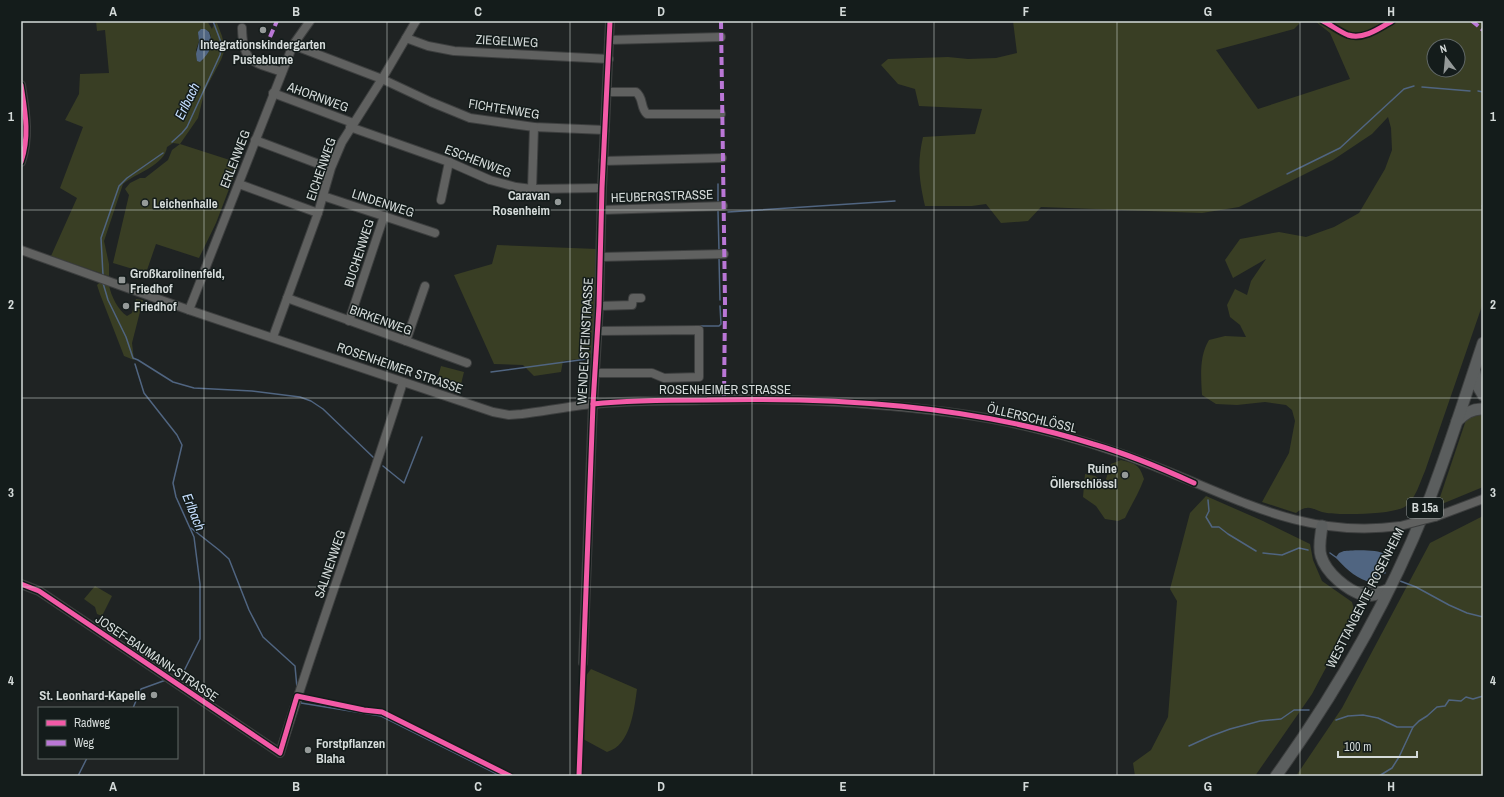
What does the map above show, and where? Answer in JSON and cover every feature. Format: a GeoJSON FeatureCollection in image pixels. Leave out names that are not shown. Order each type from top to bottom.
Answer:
{"type":"FeatureCollection","features":[{"type":"Feature","properties":{"kind":"highway","name":"B 15a"},"geometry":{"type":"LineString","coordinates":[[1456,422],[1483,343]]}},
{"type":"Feature","properties":{"kind":"highway"},"geometry":{"type":"LineString","coordinates":[[1475,368],[1477,385],[1483,395]]}},
{"type":"Feature","properties":{"kind":"highway"},"geometry":{"type":"LineString","coordinates":[[1456,422],[1472,410],[1483,409]]}},
{"type":"Feature","properties":{"kind":"highway","name":"WESTTANGENTE ROSENHEIM"},"geometry":{"type":"LineString","coordinates":[[1276,776],[1325,703],[1357,650],[1374,618],[1404,558],[1430,496],[1456,422]]}},
{"type":"Feature","properties":{"kind":"highway"},"geometry":{"type":"LineString","coordinates":[[1322,526],[1320,549],[1321,557],[1328,571],[1339,581],[1364,595],[1376,595],[1387,590]]}},
{"type":"Feature","properties":{"kind":"highway"},"geometry":{"type":"LineString","coordinates":[[1364,595],[1372,609],[1374,618]]}},
{"type":"Feature","properties":{"kind":"street","name":"ERLENWEG"},"geometry":{"type":"LineString","coordinates":[[189,310],[293,45],[310,21]]}},
{"type":"Feature","properties":{"kind":"street","name":"EICHENWEG"},"geometry":{"type":"LineString","coordinates":[[273,337],[318,213],[331,168],[342,142],[382,79],[416,21]]}},
{"type":"Feature","properties":{"kind":"street","name":"WENDELSTEINSTRASSE"},"geometry":{"type":"LineString","coordinates":[[583,663],[593,404],[600,306],[602,188],[610,21]]}},
{"type":"Feature","properties":{"kind":"street"},"geometry":{"type":"LineString","coordinates":[[242,28],[244,52],[251,60],[282,72]]}},
{"type":"Feature","properties":{"kind":"street"},"geometry":{"type":"LineString","coordinates":[[609,40],[721,37]]}},
{"type":"Feature","properties":{"kind":"street","name":"ZIEGELWEG"},"geometry":{"type":"LineString","coordinates":[[406,38],[428,46],[454,51],[608,59]]}},
{"type":"Feature","properties":{"kind":"street","name":"FICHTENWEG"},"geometry":{"type":"LineString","coordinates":[[293,45],[382,79],[470,118],[534,127],[605,130]]}},
{"type":"Feature","properties":{"kind":"street"},"geometry":{"type":"LineString","coordinates":[[21,85],[27,133],[25,150],[21,162]]}},
{"type":"Feature","properties":{"kind":"street"},"geometry":{"type":"LineString","coordinates":[[607,92],[636,92],[639,95],[644,111],[647,114],[721,114]]}},
{"type":"Feature","properties":{"kind":"street","name":"AHORNWEG"},"geometry":{"type":"LineString","coordinates":[[273,93],[352,125]]}},
{"type":"Feature","properties":{"kind":"street","name":"ESCHENWEG"},"geometry":{"type":"LineString","coordinates":[[352,125],[449,162],[490,180],[516,188],[532,190],[602,188]]}},
{"type":"Feature","properties":{"kind":"street"},"geometry":{"type":"LineString","coordinates":[[532,190],[534,127]]}},
{"type":"Feature","properties":{"kind":"street"},"geometry":{"type":"LineString","coordinates":[[255,140],[316,163]]}},
{"type":"Feature","properties":{"kind":"street"},"geometry":{"type":"LineString","coordinates":[[603,162],[722,158]]}},
{"type":"Feature","properties":{"kind":"street"},"geometry":{"type":"LineString","coordinates":[[441,200],[449,162]]}},
{"type":"Feature","properties":{"kind":"street"},"geometry":{"type":"LineString","coordinates":[[239,184],[318,213]]}},
{"type":"Feature","properties":{"kind":"street","name":"LINDENWEG"},"geometry":{"type":"LineString","coordinates":[[323,196],[435,233]]}},
{"type":"Feature","properties":{"kind":"street","name":"HEUBERGSTRASSE"},"geometry":{"type":"LineString","coordinates":[[602,210],[723,206]]}},
{"type":"Feature","properties":{"kind":"street","name":"BUCHENWEG"},"geometry":{"type":"LineString","coordinates":[[349,321],[384,216]]}},
{"type":"Feature","properties":{"kind":"street","name":"ROSENHEIMER STRASSE"},"geometry":{"type":"LineString","coordinates":[[21,250],[189,310],[493,412],[509,415],[543,412],[593,404],[743,398],[858,403]]}},
{"type":"Feature","properties":{"kind":"street"},"geometry":{"type":"LineString","coordinates":[[601,258],[724,254]]}},
{"type":"Feature","properties":{"kind":"street"},"geometry":{"type":"LineString","coordinates":[[406,342],[425,286]]}},
{"type":"Feature","properties":{"kind":"street","name":"BIRKENWEG"},"geometry":{"type":"LineString","coordinates":[[287,298],[467,363]]}},
{"type":"Feature","properties":{"kind":"street"},"geometry":{"type":"LineString","coordinates":[[600,306],[632,305],[633,298],[642,298]]}},
{"type":"Feature","properties":{"kind":"street"},"geometry":{"type":"LineString","coordinates":[[595,373],[652,373],[664,378],[699,377],[699,330],[598,331]]}},
{"type":"Feature","properties":{"kind":"street","name":"SALINENWEG"},"geometry":{"type":"LineString","coordinates":[[280,753],[297,696],[376,466],[403,382]]}},
{"type":"Feature","properties":{"kind":"street","name":"ÖLLERSCHLÖSSL"},"geometry":{"type":"LineString","coordinates":[[858,403],[923,408],[961,414],[1024,426],[1092,444],[1122,453],[1235,500],[1288,519],[1322,526],[1352,529],[1400,526],[1435,517],[1483,499]]}},
{"type":"Feature","properties":{"kind":"street","name":"JOSEF-BAUMANN-STRASSE"},"geometry":{"type":"LineString","coordinates":[[21,584],[39,591],[280,753]]}},
{"type":"Feature","properties":{"kind":"green space"},"geometry":{"type":"Polygon","coordinates":[[[96,21],[207,21],[212,29],[214,24],[217,23],[225,49],[221,60],[205,90],[198,118],[180,144],[173,143],[167,147],[165,153],[156,164],[123,184],[104,241],[109,264],[109,276],[51,256],[77,198],[60,188],[83,127],[65,120],[79,94],[80,74],[109,73],[105,30],[97,31],[96,21]],[[209,31],[198,35],[199,41],[196,50],[202,61],[209,51],[211,36],[209,31]]]}},
{"type":"Feature","properties":{"kind":"green space"},"geometry":{"type":"Polygon","coordinates":[[[1013,21],[1302,21],[1294,29],[1216,50],[1258,109],[1350,79],[1330,33],[1315,21],[1483,21],[1483,303],[1425,471],[1415,494],[1406,506],[1391,511],[1368,514],[1327,513],[1312,508],[1305,508],[1296,513],[1262,502],[1289,453],[1295,421],[1292,410],[1286,405],[1265,402],[1237,405],[1216,404],[1202,395],[1201,381],[1202,360],[1209,340],[1225,336],[1246,337],[1240,325],[1230,317],[1227,305],[1235,289],[1247,295],[1251,281],[1266,259],[1233,278],[1225,260],[1240,239],[1279,232],[1306,237],[1334,227],[1359,213],[1385,169],[1392,150],[1391,128],[1388,117],[1372,134],[1333,160],[1239,207],[1202,213],[1041,207],[1028,221],[1001,223],[986,204],[972,206],[925,206],[921,188],[919,164],[923,137],[975,134],[982,109],[919,106],[915,89],[898,84],[881,65],[888,59],[948,57],[968,59],[996,58],[1017,53],[1013,21]]]}},
{"type":"Feature","properties":{"kind":"green space"},"geometry":{"type":"Polygon","coordinates":[[[180,144],[239,163],[216,223],[199,258],[156,244],[146,273],[113,263],[129,195],[125,189],[130,183],[140,178],[145,178],[168,160],[172,150],[180,144]]]}},
{"type":"Feature","properties":{"kind":"green space"},"geometry":{"type":"Polygon","coordinates":[[[497,245],[597,249],[594,357],[563,361],[561,372],[534,376],[523,365],[494,364],[454,275],[492,264],[497,245]]]}},
{"type":"Feature","properties":{"kind":"green space"},"geometry":{"type":"Polygon","coordinates":[[[100,282],[109,285],[115,302],[127,316],[132,313],[136,299],[143,300],[132,343],[134,360],[124,356],[97,285],[100,282]]]}},
{"type":"Feature","properties":{"kind":"green space"},"geometry":{"type":"Polygon","coordinates":[[[441,366],[464,372],[461,384],[438,377],[441,366]]]}},
{"type":"Feature","properties":{"kind":"green space"},"geometry":{"type":"Polygon","coordinates":[[[1483,413],[1483,487],[1437,506],[1466,420],[1473,414],[1483,413]]]}},
{"type":"Feature","properties":{"kind":"green space"},"geometry":{"type":"Polygon","coordinates":[[[1121,460],[1136,465],[1144,479],[1125,518],[1118,521],[1105,519],[1096,506],[1083,497],[1085,474],[1095,476],[1105,482],[1111,464],[1121,460]]]}},
{"type":"Feature","properties":{"kind":"green space"},"geometry":{"type":"Polygon","coordinates":[[[1206,496],[1310,544],[1313,560],[1322,581],[1352,602],[1355,613],[1312,694],[1255,776],[1135,776],[1133,763],[1151,750],[1168,717],[1177,601],[1170,589],[1190,513],[1206,496]]]}},
{"type":"Feature","properties":{"kind":"green space"},"geometry":{"type":"Polygon","coordinates":[[[1483,516],[1483,776],[1296,776],[1342,708],[1430,543],[1483,516]]]}},
{"type":"Feature","properties":{"kind":"green space"},"geometry":{"type":"Polygon","coordinates":[[[95,586],[112,596],[102,616],[97,614],[95,607],[84,599],[95,586]]]}},
{"type":"Feature","properties":{"kind":"green space"},"geometry":{"type":"Polygon","coordinates":[[[591,669],[637,689],[633,716],[626,735],[615,748],[607,752],[583,739],[585,677],[591,669]]]}},
{"type":"Feature","properties":{"kind":"water"},"geometry":{"type":"Polygon","coordinates":[[[201,29],[205,29],[209,32],[211,45],[209,52],[200,62],[197,61],[196,54],[199,42],[198,32],[201,29]]]}},
{"type":"Feature","properties":{"kind":"water"},"geometry":{"type":"Polygon","coordinates":[[[1365,550],[1381,552],[1385,556],[1386,563],[1373,583],[1353,574],[1337,559],[1336,557],[1339,553],[1344,551],[1365,550]]]}},
{"type":"Feature","properties":{"kind":"waterway","name":"Erlbach"},"geometry":{"type":"LineString","coordinates":[[172,142],[187,127],[220,55],[222,45],[213,21]]}},
{"type":"Feature","properties":{"kind":"waterway"},"geometry":{"type":"LineString","coordinates":[[1287,174],[1340,148],[1404,89],[1414,86]]}},
{"type":"Feature","properties":{"kind":"waterway"},"geometry":{"type":"LineString","coordinates":[[1422,87],[1470,91]]}},
{"type":"Feature","properties":{"kind":"waterway"},"geometry":{"type":"LineString","coordinates":[[1478,91],[1483,92]]}},
{"type":"Feature","properties":{"kind":"waterway","name":"Erlbach"},"geometry":{"type":"LineString","coordinates":[[103,275],[101,238],[119,186],[127,178],[163,153]]}},
{"type":"Feature","properties":{"kind":"waterway"},"geometry":{"type":"LineString","coordinates":[[718,184],[718,202]]}},
{"type":"Feature","properties":{"kind":"waterway"},"geometry":{"type":"LineString","coordinates":[[728,212],[895,201]]}},
{"type":"Feature","properties":{"kind":"waterway"},"geometry":{"type":"LineString","coordinates":[[718,211],[719,250]]}},
{"type":"Feature","properties":{"kind":"waterway"},"geometry":{"type":"LineString","coordinates":[[719,258],[720,300]]}},
{"type":"Feature","properties":{"kind":"waterway"},"geometry":{"type":"LineString","coordinates":[[103,283],[108,300],[126,337],[133,358],[173,382],[194,388],[252,391],[300,397],[311,401],[323,409],[374,458]]}},
{"type":"Feature","properties":{"kind":"waterway"},"geometry":{"type":"LineString","coordinates":[[700,326],[719,326],[721,324],[720,306]]}},
{"type":"Feature","properties":{"kind":"waterway"},"geometry":{"type":"LineString","coordinates":[[592,356],[593,341]]}},
{"type":"Feature","properties":{"kind":"waterway"},"geometry":{"type":"LineString","coordinates":[[491,372],[587,359]]}},
{"type":"Feature","properties":{"kind":"waterway","name":"Erlbach"},"geometry":{"type":"LineString","coordinates":[[135,364],[144,393],[177,435],[182,445],[173,483],[176,497],[194,537],[200,584],[200,639],[184,671],[177,676]]}},
{"type":"Feature","properties":{"kind":"waterway"},"geometry":{"type":"LineString","coordinates":[[383,466],[404,483],[422,437]]}},
{"type":"Feature","properties":{"kind":"waterway"},"geometry":{"type":"LineString","coordinates":[[1208,500],[1209,511],[1206,517],[1212,527],[1219,527],[1256,551]]}},
{"type":"Feature","properties":{"kind":"waterway"},"geometry":{"type":"LineString","coordinates":[[191,528],[229,559],[249,610],[263,637],[295,666],[297,688]]}},
{"type":"Feature","properties":{"kind":"waterway"},"geometry":{"type":"LineString","coordinates":[[1263,553],[1282,555],[1299,548],[1308,550]]}},
{"type":"Feature","properties":{"kind":"waterway"},"geometry":{"type":"LineString","coordinates":[[1330,553],[1337,558]]}},
{"type":"Feature","properties":{"kind":"waterway"},"geometry":{"type":"LineString","coordinates":[[1380,570],[1385,573]]}},
{"type":"Feature","properties":{"kind":"waterway"},"geometry":{"type":"LineString","coordinates":[[1400,581],[1416,587],[1467,613],[1483,617]]}},
{"type":"Feature","properties":{"kind":"waterway","name":"Erlbach"},"geometry":{"type":"LineString","coordinates":[[133,707],[141,689],[166,680]]}},
{"type":"Feature","properties":{"kind":"waterway"},"geometry":{"type":"LineString","coordinates":[[1379,776],[1392,768],[1399,757],[1413,727],[1437,707],[1445,706],[1449,700],[1461,701],[1466,697],[1473,699],[1483,696]]}},
{"type":"Feature","properties":{"kind":"waterway"},"geometry":{"type":"LineString","coordinates":[[301,700],[301,703],[381,716],[501,776]]}},
{"type":"Feature","properties":{"kind":"waterway"},"geometry":{"type":"LineString","coordinates":[[1189,746],[1230,729],[1260,721],[1281,719],[1294,710],[1309,710]]}},
{"type":"Feature","properties":{"kind":"waterway"},"geometry":{"type":"LineString","coordinates":[[1336,720],[1348,716],[1363,715],[1378,718],[1397,727],[1413,727]]}},
{"type":"Feature","properties":{"kind":"waterway","name":"Erlbach"},"geometry":{"type":"LineString","coordinates":[[78,776],[86,759]]}},
{"type":"Feature","properties":{"kind":"marked path"},"geometry":{"type":"LineString","coordinates":[[270,37],[277,21]]}},
{"type":"Feature","properties":{"kind":"marked path"},"geometry":{"type":"LineString","coordinates":[[721,21],[725,303],[724,399]]}},
{"type":"Feature","properties":{"kind":"marked path"},"geometry":{"type":"LineString","coordinates":[[1472,21],[1483,30]]}},
{"type":"Feature","properties":{"kind":"cycle path"},"geometry":{"type":"LineString","coordinates":[[579,776],[593,404],[599,306],[602,188],[610,21]]}},
{"type":"Feature","properties":{"kind":"cycle path"},"geometry":{"type":"LineString","coordinates":[[1323,21],[1345,34],[1354,36],[1366,35],[1392,21]]}},
{"type":"Feature","properties":{"kind":"cycle path"},"geometry":{"type":"LineString","coordinates":[[21,85],[26,124],[24,152],[21,162]]}},
{"type":"Feature","properties":{"kind":"cycle path"},"geometry":{"type":"LineString","coordinates":[[593,404],[664,400],[804,400],[902,406],[950,412],[999,420],[1093,444],[1119,452],[1194,483]]}},
{"type":"Feature","properties":{"kind":"cycle path"},"geometry":{"type":"LineString","coordinates":[[21,584],[39,591],[280,753],[297,696],[364,710],[382,712],[510,776]]}},
{"type":"Feature","properties":{"kind":"place","name":"Integrationskindergarten Pusteblume"},"geometry":{"type":"Point","coordinates":[263,30]}},
{"type":"Feature","properties":{"kind":"place","name":"Caravan Rosenheim"},"geometry":{"type":"Point","coordinates":[558,202]}},
{"type":"Feature","properties":{"kind":"place","name":"Leichenhalle"},"geometry":{"type":"Point","coordinates":[145,203]}},
{"type":"Feature","properties":{"kind":"place","name":"Großkarolinenfeld, Friedhof"},"geometry":{"type":"Point","coordinates":[122,280]}},
{"type":"Feature","properties":{"kind":"place","name":"Friedhof"},"geometry":{"type":"Point","coordinates":[126,306]}},
{"type":"Feature","properties":{"kind":"place","name":"Ruine Öllerschlössl"},"geometry":{"type":"Point","coordinates":[1125,475]}},
{"type":"Feature","properties":{"kind":"place","name":"St. Leonhard-Kapelle"},"geometry":{"type":"Point","coordinates":[154,695]}},
{"type":"Feature","properties":{"kind":"place","name":"Forstpflanzen Blaha"},"geometry":{"type":"Point","coordinates":[308,750]}}]}
